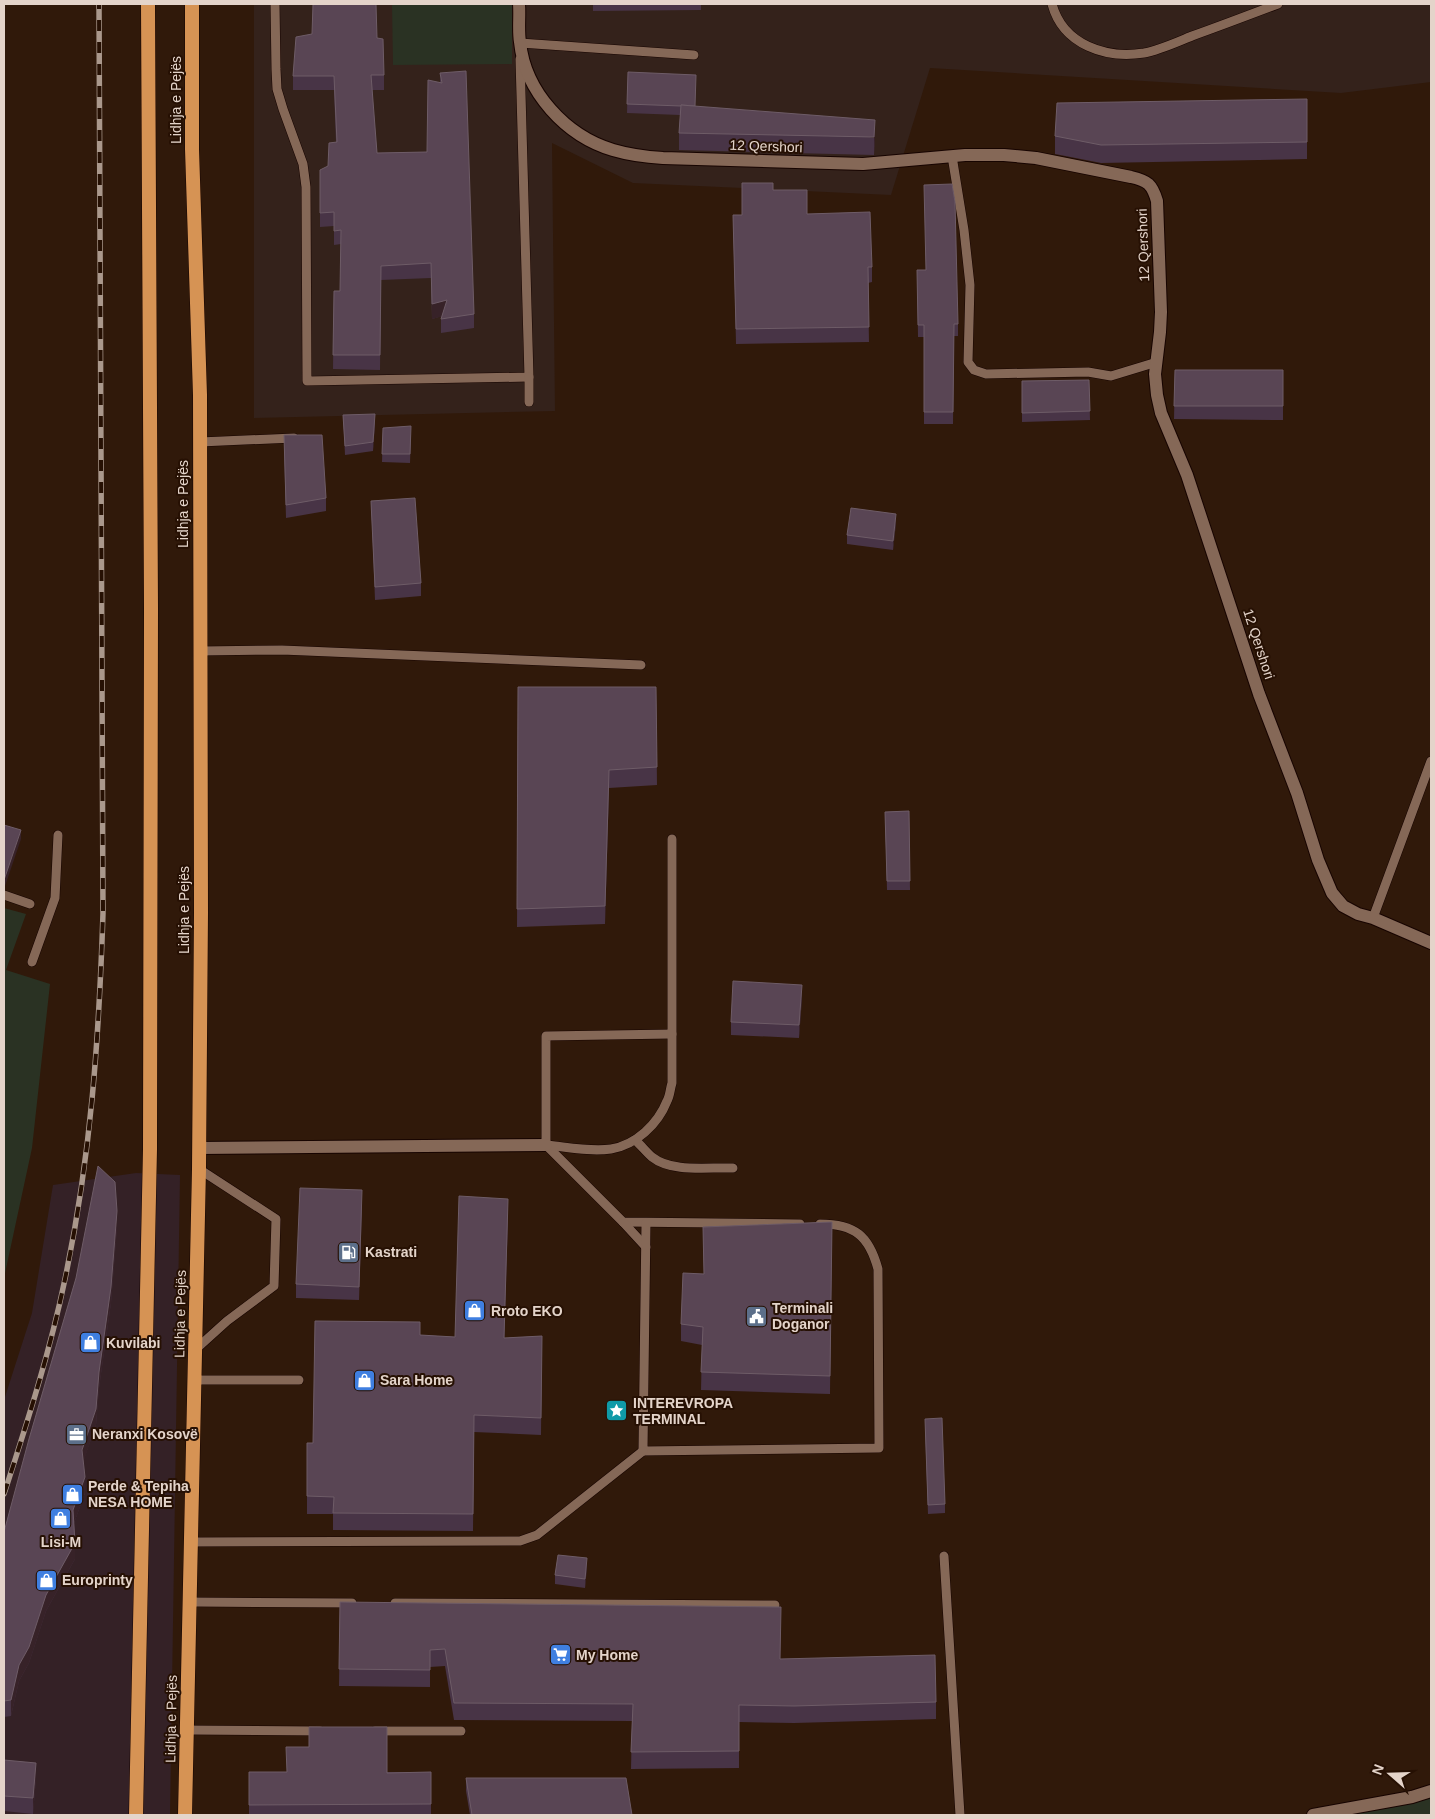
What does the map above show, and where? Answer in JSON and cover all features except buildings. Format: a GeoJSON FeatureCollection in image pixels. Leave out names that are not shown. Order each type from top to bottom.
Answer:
{"type":"FeatureCollection","features":[{"type":"Feature","properties":{"kind":"highway","name":"Lidhja e Pejës"},"geometry":{"type":"LineString","coordinates":[[136,1815],[150,1149],[148,4]]}},
{"type":"Feature","properties":{"kind":"highway","name":"Lidhja e Pejës"},"geometry":{"type":"LineString","coordinates":[[185,1815],[196,1349],[201,912],[200,395],[192,149],[192,4]]}},
{"type":"Feature","properties":{"kind":"street","name":"12 Qershori"},"geometry":{"type":"LineString","coordinates":[[520,4],[520,43],[529,78],[545,103],[563,123],[586,138],[612,150],[637,156],[663,158],[863,164],[952,156],[1004,155],[1036,158],[1143,179],[1153,187],[1157,200],[1161,312],[1155,374],[1161,413],[1187,475],[1259,694],[1297,793],[1318,860],[1332,893],[1343,906],[1358,914],[1373,918],[1431,943]]}},
{"type":"Feature","properties":{"kind":"street"},"geometry":{"type":"LineString","coordinates":[[199,1148],[546,1145]]}},
{"type":"Feature","properties":{"kind":"street"},"geometry":{"type":"LineString","coordinates":[[1313,1815],[1412,1797],[1431,1791]]}},
{"type":"Feature","properties":{"kind":"street"},"geometry":{"type":"LineString","coordinates":[[1412,1797],[1431,1798]]}},
{"type":"Feature","properties":{"kind":"lane"},"geometry":{"type":"LineString","coordinates":[[275,4],[278,89],[282,109],[303,164],[306,187],[306,381],[529,377]]}},
{"type":"Feature","properties":{"kind":"lane"},"geometry":{"type":"LineString","coordinates":[[1052,4],[1061,24],[1071,37],[1087,46],[1104,52],[1122,54],[1145,53],[1278,4]]}},
{"type":"Feature","properties":{"kind":"lane"},"geometry":{"type":"LineString","coordinates":[[529,402],[520,43],[694,55]]}},
{"type":"Feature","properties":{"kind":"lane"},"geometry":{"type":"LineString","coordinates":[[952,156],[964,230],[970,285],[968,362],[974,370],[986,374],[1088,372],[1111,376],[1157,362]]}},
{"type":"Feature","properties":{"kind":"lane"},"geometry":{"type":"LineString","coordinates":[[200,442],[301,438]]}},
{"type":"Feature","properties":{"kind":"lane"},"geometry":{"type":"LineString","coordinates":[[200,651],[282,650],[641,665]]}},
{"type":"Feature","properties":{"kind":"lane"},"geometry":{"type":"LineString","coordinates":[[1373,918],[1431,761]]}},
{"type":"Feature","properties":{"kind":"lane"},"geometry":{"type":"LineString","coordinates":[[32,962],[55,898],[58,834]]}},
{"type":"Feature","properties":{"kind":"lane"},"geometry":{"type":"LineString","coordinates":[[546,1145],[603,1150],[624,1145],[646,1132],[658,1119],[668,1101],[672,1083],[672,839]]}},
{"type":"Feature","properties":{"kind":"lane"},"geometry":{"type":"LineString","coordinates":[[4,895],[30,904]]}},
{"type":"Feature","properties":{"kind":"lane"},"geometry":{"type":"LineString","coordinates":[[646,1247],[546,1145],[546,1036],[672,1034]]}},
{"type":"Feature","properties":{"kind":"lane"},"geometry":{"type":"LineString","coordinates":[[635,1140],[652,1157],[664,1164],[678,1167],[733,1168]]}},
{"type":"Feature","properties":{"kind":"lane"},"geometry":{"type":"LineString","coordinates":[[196,1349],[227,1322],[274,1286],[276,1229],[276,1219],[199,1169]]}},
{"type":"Feature","properties":{"kind":"lane"},"geometry":{"type":"LineString","coordinates":[[623,1222],[805,1224]]}},
{"type":"Feature","properties":{"kind":"lane"},"geometry":{"type":"LineString","coordinates":[[643,1452],[646,1223]]}},
{"type":"Feature","properties":{"kind":"lane"},"geometry":{"type":"LineString","coordinates":[[192,1542],[520,1541],[537,1535],[643,1452],[879,1448],[879,1287],[874,1252],[866,1240],[855,1231],[840,1226],[815,1224]]}},
{"type":"Feature","properties":{"kind":"lane"},"geometry":{"type":"LineString","coordinates":[[195,1380],[299,1380]]}},
{"type":"Feature","properties":{"kind":"lane"},"geometry":{"type":"LineString","coordinates":[[944,1556],[960,1815]]}},
{"type":"Feature","properties":{"kind":"lane"},"geometry":{"type":"LineString","coordinates":[[191,1602],[359,1603]]}},
{"type":"Feature","properties":{"kind":"lane"},"geometry":{"type":"LineString","coordinates":[[389,1603],[775,1605]]}},
{"type":"Feature","properties":{"kind":"lane"},"geometry":{"type":"LineString","coordinates":[[187,1730],[334,1731]]}},
{"type":"Feature","properties":{"kind":"lane"},"geometry":{"type":"LineString","coordinates":[[363,1731],[461,1732]]}},
{"type":"Feature","properties":{"kind":"shaded area"},"geometry":{"type":"Polygon","coordinates":[[[254,4],[1431,4],[1431,82],[1341,93],[930,68],[891,195],[633,183],[552,143],[555,411],[254,418],[254,4]]]}},
{"type":"Feature","properties":{"kind":"shaded area"},"geometry":{"type":"Polygon","coordinates":[[[136,1173],[180,1175],[170,1815],[4,1815],[4,1400],[32,1313],[53,1185],[136,1173]]]}},
{"type":"Feature","properties":{"kind":"green space"},"geometry":{"type":"Polygon","coordinates":[[[392,4],[512,4],[512,64],[393,65],[392,4]]]}},
{"type":"Feature","properties":{"kind":"green space"},"geometry":{"type":"Polygon","coordinates":[[[4,908],[26,914],[6,970],[50,984],[32,1148],[4,1278],[4,908]]]}},
{"type":"Feature","properties":{"kind":"green space"},"geometry":{"type":"Polygon","coordinates":[[[1431,1791],[1431,1815],[1313,1815],[1431,1791]]]}},
{"type":"Feature","properties":{"kind":"railway"},"geometry":{"type":"LineString","coordinates":[[4,1494],[45,1360],[59,1306],[74,1233],[92,1097],[99,1006],[103,913],[99,4]]}},
{"type":"Feature","properties":{"kind":"place","name":"Kastrati"},"geometry":{"type":"Point","coordinates":[349,1252]}},
{"type":"Feature","properties":{"kind":"place","name":"Rroto EKO"},"geometry":{"type":"Point","coordinates":[475,1311]}},
{"type":"Feature","properties":{"kind":"place","name":"Terminali Doganor"},"geometry":{"type":"Point","coordinates":[756,1316]}},
{"type":"Feature","properties":{"kind":"place","name":"Kuvilabi"},"geometry":{"type":"Point","coordinates":[90,1343]}},
{"type":"Feature","properties":{"kind":"place","name":"Sara Home"},"geometry":{"type":"Point","coordinates":[364,1380]}},
{"type":"Feature","properties":{"kind":"place","name":"INTEREVROPA TERMINAL"},"geometry":{"type":"Point","coordinates":[617,1411]}},
{"type":"Feature","properties":{"kind":"place","name":"Neranxi Kosovë"},"geometry":{"type":"Point","coordinates":[76,1434]}},
{"type":"Feature","properties":{"kind":"place","name":"Perde & Tepiha NESA HOME"},"geometry":{"type":"Point","coordinates":[72,1494]}},
{"type":"Feature","properties":{"kind":"place","name":"Lisi-M"},"geometry":{"type":"Point","coordinates":[61,1519]}},
{"type":"Feature","properties":{"kind":"place","name":"Europrinty"},"geometry":{"type":"Point","coordinates":[46,1580]}},
{"type":"Feature","properties":{"kind":"place","name":"My Home"},"geometry":{"type":"Point","coordinates":[560,1655]}}]}
